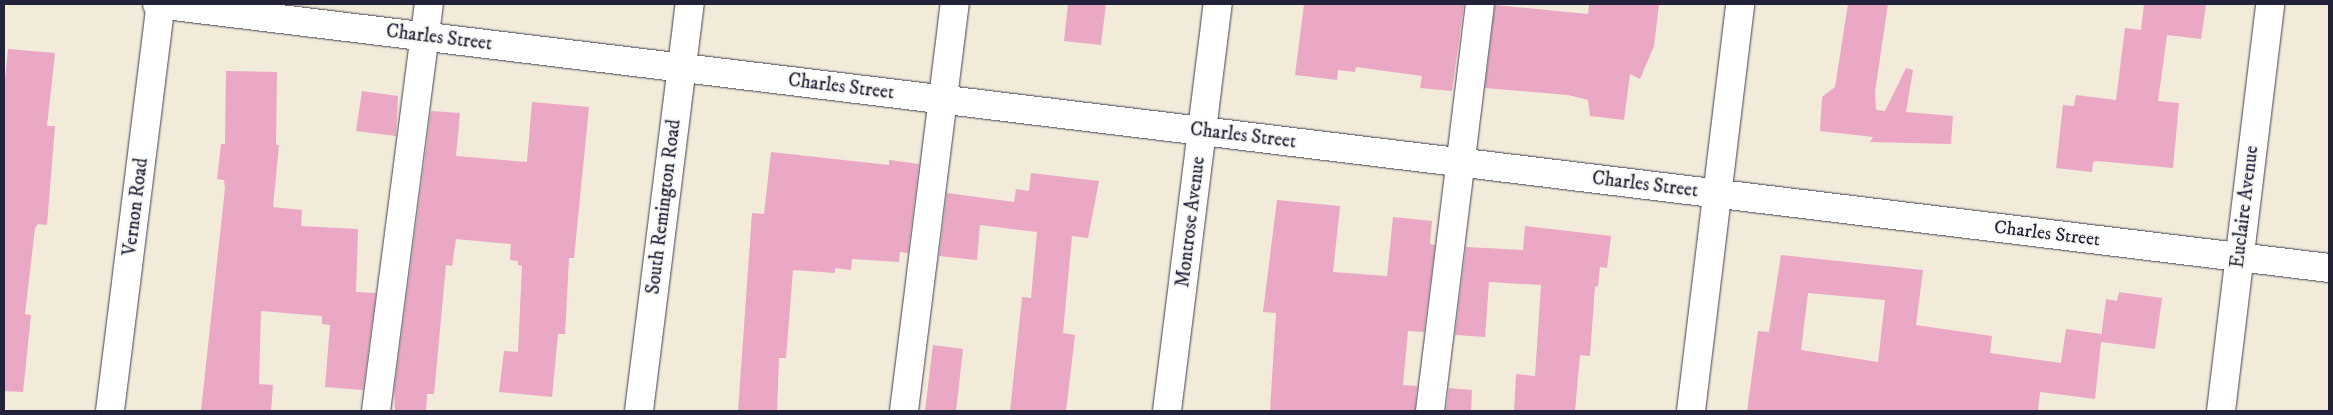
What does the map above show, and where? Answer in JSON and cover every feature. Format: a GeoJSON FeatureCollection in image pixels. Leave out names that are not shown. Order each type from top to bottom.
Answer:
{"type":"FeatureCollection","features":[{"type":"Feature","properties":{"kind":"street","name":"Charles Street"},"geometry":{"type":"LineString","coordinates":[[157,4],[2329,268]]}},
{"type":"Feature","properties":{"kind":"street","name":"Vernon Road"},"geometry":{"type":"LineString","coordinates":[[110,411],[161,4]]}},
{"type":"Feature","properties":{"kind":"street"},"geometry":{"type":"LineString","coordinates":[[376,411],[430,4]]}},
{"type":"Feature","properties":{"kind":"street","name":"South Remington Road"},"geometry":{"type":"LineString","coordinates":[[639,411],[690,4]]}},
{"type":"Feature","properties":{"kind":"street"},"geometry":{"type":"LineString","coordinates":[[904,411],[955,4]]}},
{"type":"Feature","properties":{"kind":"street","name":"Montrose Avenue"},"geometry":{"type":"LineString","coordinates":[[1168,411],[1218,4]]}},
{"type":"Feature","properties":{"kind":"street"},"geometry":{"type":"LineString","coordinates":[[1430,411],[1480,4]]}},
{"type":"Feature","properties":{"kind":"street"},"geometry":{"type":"LineString","coordinates":[[1691,411],[1740,4]]}},
{"type":"Feature","properties":{"kind":"street","name":"Euclaire Avenue"},"geometry":{"type":"LineString","coordinates":[[2221,411],[2270,4]]}},
{"type":"Feature","properties":{"kind":"building"},"geometry":{"type":"Polygon","coordinates":[[[1068,4],[1106,4],[1101,45],[1064,41],[1068,4]]]}},
{"type":"Feature","properties":{"kind":"building"},"geometry":{"type":"Polygon","coordinates":[[[1304,4],[1464,4],[1452,91],[1420,88],[1422,76],[1356,67],[1355,72],[1338,70],[1337,80],[1295,75],[1304,4]]]}},
{"type":"Feature","properties":{"kind":"building"},"geometry":{"type":"Polygon","coordinates":[[[1589,4],[1659,4],[1654,46],[1640,79],[1630,74],[1624,120],[1590,116],[1588,100],[1568,95],[1485,88],[1495,5],[1588,14],[1589,4]]]}},
{"type":"Feature","properties":{"kind":"building"},"geometry":{"type":"Polygon","coordinates":[[[1848,4],[1888,4],[1875,92],[1876,110],[1885,111],[1906,68],[1913,70],[1906,112],[1953,116],[1951,144],[1870,142],[1873,137],[1820,131],[1822,97],[1835,87],[1848,4]]]}},
{"type":"Feature","properties":{"kind":"building"},"geometry":{"type":"Polygon","coordinates":[[[2144,4],[2206,4],[2201,39],[2167,35],[2158,101],[2179,103],[2173,168],[2097,161],[2093,162],[2092,172],[2056,168],[2063,105],[2074,106],[2076,95],[2116,100],[2125,28],[2141,30],[2144,4]]]}},
{"type":"Feature","properties":{"kind":"building"},"geometry":{"type":"Polygon","coordinates":[[[8,49],[55,53],[47,126],[55,126],[47,225],[38,224],[35,228],[25,314],[31,315],[23,392],[4,391],[4,90],[8,49]]]}},
{"type":"Feature","properties":{"kind":"building"},"geometry":{"type":"Polygon","coordinates":[[[226,71],[277,72],[276,145],[279,145],[273,207],[302,210],[301,226],[358,229],[356,292],[376,293],[363,390],[325,387],[330,325],[322,324],[322,316],[261,311],[259,384],[273,385],[271,411],[201,411],[225,188],[224,180],[217,179],[221,144],[225,144],[226,71]]]}},
{"type":"Feature","properties":{"kind":"building"},"geometry":{"type":"Polygon","coordinates":[[[362,91],[398,96],[396,136],[356,131],[362,91]]]}},
{"type":"Feature","properties":{"kind":"building"},"geometry":{"type":"Polygon","coordinates":[[[532,102],[589,107],[574,258],[569,258],[565,334],[558,334],[552,397],[499,392],[504,351],[518,352],[522,266],[518,265],[518,261],[510,260],[511,244],[456,239],[452,266],[446,265],[434,394],[427,394],[426,411],[395,411],[394,392],[431,111],[460,113],[456,156],[527,162],[532,102]]]}},
{"type":"Feature","properties":{"kind":"building"},"geometry":{"type":"Polygon","coordinates":[[[771,152],[889,165],[889,160],[919,164],[908,253],[900,252],[899,262],[852,259],[851,270],[835,268],[835,273],[793,270],[786,358],[779,358],[777,411],[738,411],[752,213],[764,214],[771,152]]]}},
{"type":"Feature","properties":{"kind":"building"},"geometry":{"type":"Polygon","coordinates":[[[1031,173],[1099,181],[1088,238],[1072,236],[1063,333],[1075,335],[1066,411],[1010,411],[1022,297],[1031,298],[1037,232],[980,225],[977,260],[939,256],[947,193],[1014,202],[1016,189],[1029,191],[1031,173]]]}},
{"type":"Feature","properties":{"kind":"building"},"geometry":{"type":"Polygon","coordinates":[[[1277,200],[1340,206],[1333,272],[1387,276],[1393,217],[1432,221],[1430,244],[1435,245],[1424,332],[1408,331],[1403,385],[1417,386],[1415,411],[1270,411],[1276,313],[1263,312],[1277,200]]]}},
{"type":"Feature","properties":{"kind":"building"},"geometry":{"type":"Polygon","coordinates":[[[1525,226],[1611,236],[1607,268],[1600,267],[1598,287],[1595,286],[1590,356],[1580,355],[1575,411],[1514,411],[1516,374],[1535,376],[1541,285],[1489,282],[1485,337],[1455,335],[1466,247],[1523,250],[1525,226]]]}},
{"type":"Feature","properties":{"kind":"building"},"geometry":{"type":"Polygon","coordinates":[[[1781,255],[1923,270],[1916,325],[1992,336],[1990,353],[2061,363],[2066,329],[2102,334],[2106,299],[2117,301],[2119,292],[2162,298],[2155,349],[2101,342],[2095,399],[2040,392],[2038,411],[1747,411],[1758,331],[1769,332],[1781,255]],[[1808,293],[1801,350],[1878,362],[1885,300],[1808,293]]]}},
{"type":"Feature","properties":{"kind":"building"},"geometry":{"type":"Polygon","coordinates":[[[933,345],[963,349],[956,411],[925,411],[933,345]]]}},
{"type":"Feature","properties":{"kind":"building"},"geometry":{"type":"Polygon","coordinates":[[[1449,388],[1472,390],[1471,411],[1446,411],[1449,388]]]}}]}
